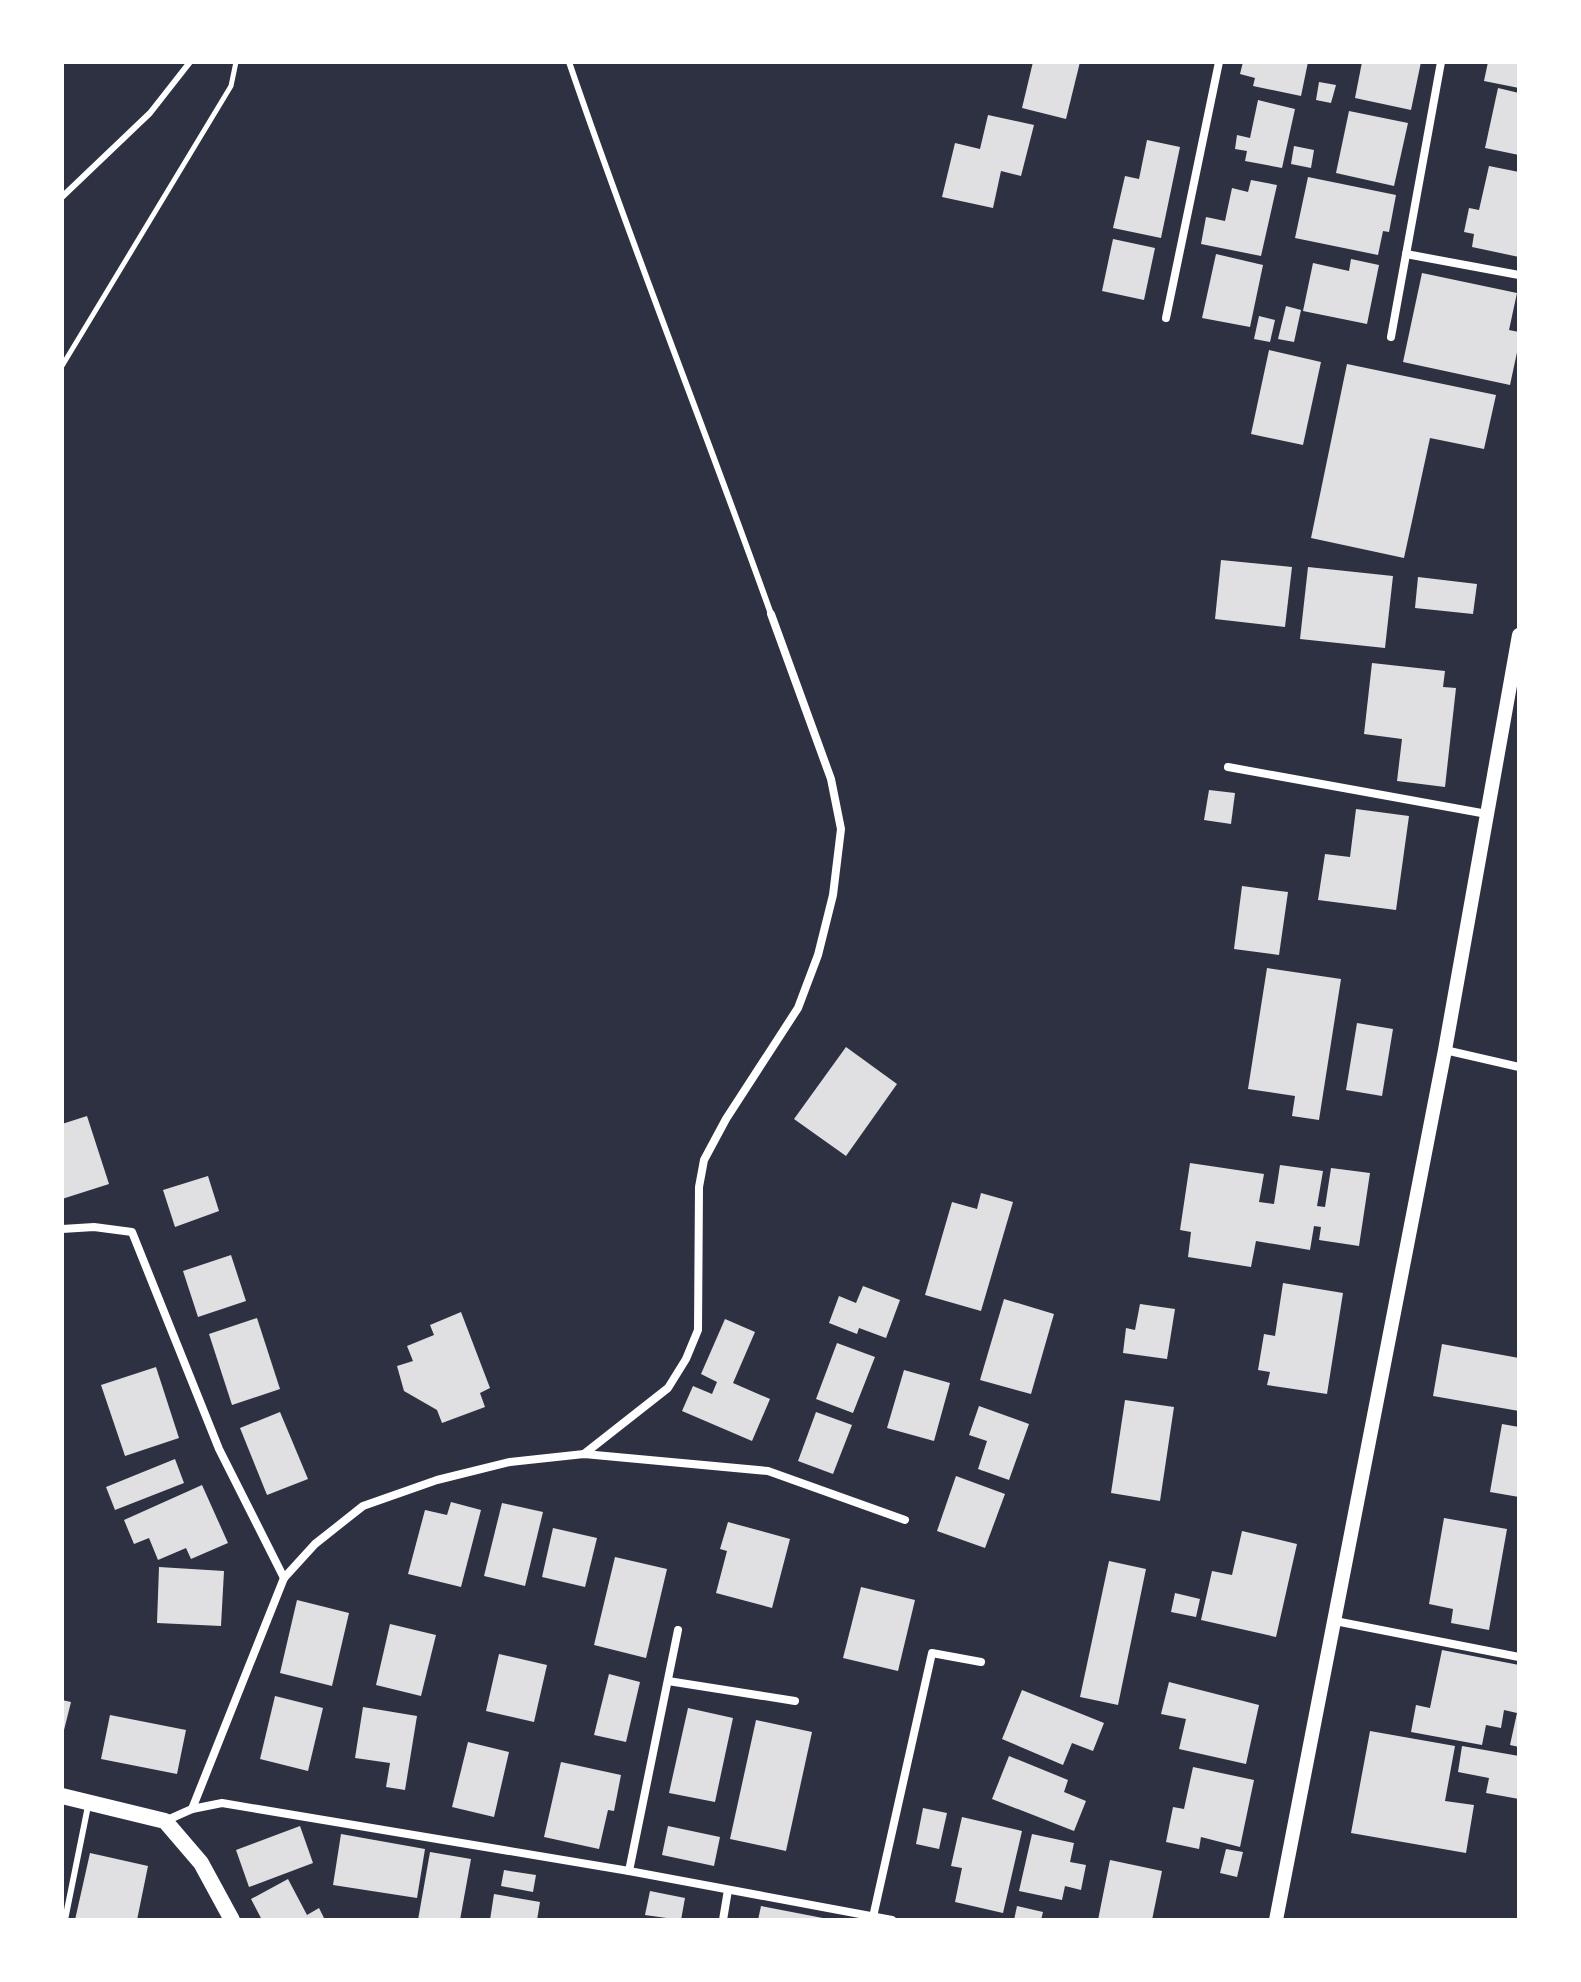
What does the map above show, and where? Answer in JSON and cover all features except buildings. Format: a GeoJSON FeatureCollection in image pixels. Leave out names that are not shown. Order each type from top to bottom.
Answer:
{"type":"FeatureCollection","features":[{"type":"Feature","properties":{"kind":"main road"},"geometry":{"type":"LineString","coordinates":[[62,1796],[165,1821],[201,1863],[232,1920]]}},
{"type":"Feature","properties":{"kind":"street"},"geometry":{"type":"LineString","coordinates":[[1166,318],[1219,62]]}},
{"type":"Feature","properties":{"kind":"street"},"geometry":{"type":"LineString","coordinates":[[1391,337],[1441,62]]}},
{"type":"Feature","properties":{"kind":"street"},"geometry":{"type":"LineString","coordinates":[[1406,254],[1519,275]]}},
{"type":"Feature","properties":{"kind":"street"},"geometry":{"type":"LineString","coordinates":[[584,1454],[668,1388],[686,1359],[698,1330],[699,1187],[704,1160],[726,1119],[798,1008],[818,955],[833,895],[841,829],[831,779],[771,614]]}},
{"type":"Feature","properties":{"kind":"street"},"geometry":{"type":"LineString","coordinates":[[1276,1920],[1445,1050],[1519,635]]}},
{"type":"Feature","properties":{"kind":"street"},"geometry":{"type":"LineString","coordinates":[[1228,767],[1487,814]]}},
{"type":"Feature","properties":{"kind":"street"},"geometry":{"type":"LineString","coordinates":[[1445,1050],[1519,1067]]}},
{"type":"Feature","properties":{"kind":"street"},"geometry":{"type":"LineString","coordinates":[[62,1229],[94,1227],[132,1232],[219,1449],[284,1578]]}},
{"type":"Feature","properties":{"kind":"street"},"geometry":{"type":"LineString","coordinates":[[192,1809],[284,1578],[315,1544],[363,1506],[437,1480],[510,1462],[584,1454],[768,1471],[905,1520]]}},
{"type":"Feature","properties":{"kind":"street"},"geometry":{"type":"LineString","coordinates":[[1335,1621],[1519,1657]]}},
{"type":"Feature","properties":{"kind":"street"},"geometry":{"type":"LineString","coordinates":[[629,1871],[678,1630]]}},
{"type":"Feature","properties":{"kind":"street"},"geometry":{"type":"LineString","coordinates":[[873,1917],[932,1653],[981,1662]]}},
{"type":"Feature","properties":{"kind":"street"},"geometry":{"type":"LineString","coordinates":[[668,1681],[795,1701]]}},
{"type":"Feature","properties":{"kind":"street"},"geometry":{"type":"LineString","coordinates":[[165,1821],[192,1809],[222,1803],[629,1871],[892,1920]]}},
{"type":"Feature","properties":{"kind":"street"},"geometry":{"type":"LineString","coordinates":[[723,1920],[728,1890]]}},
{"type":"Feature","properties":{"kind":"lane"},"geometry":{"type":"LineString","coordinates":[[62,197],[150,113],[190,62]]}},
{"type":"Feature","properties":{"kind":"lane"},"geometry":{"type":"LineString","coordinates":[[569,62],[771,614]]}},
{"type":"Feature","properties":{"kind":"lane"},"geometry":{"type":"LineString","coordinates":[[65,1920],[89,1803]]}},
{"type":"Feature","properties":{"kind":"path"},"geometry":{"type":"LineString","coordinates":[[62,366],[231,86],[236,62]]}}]}
